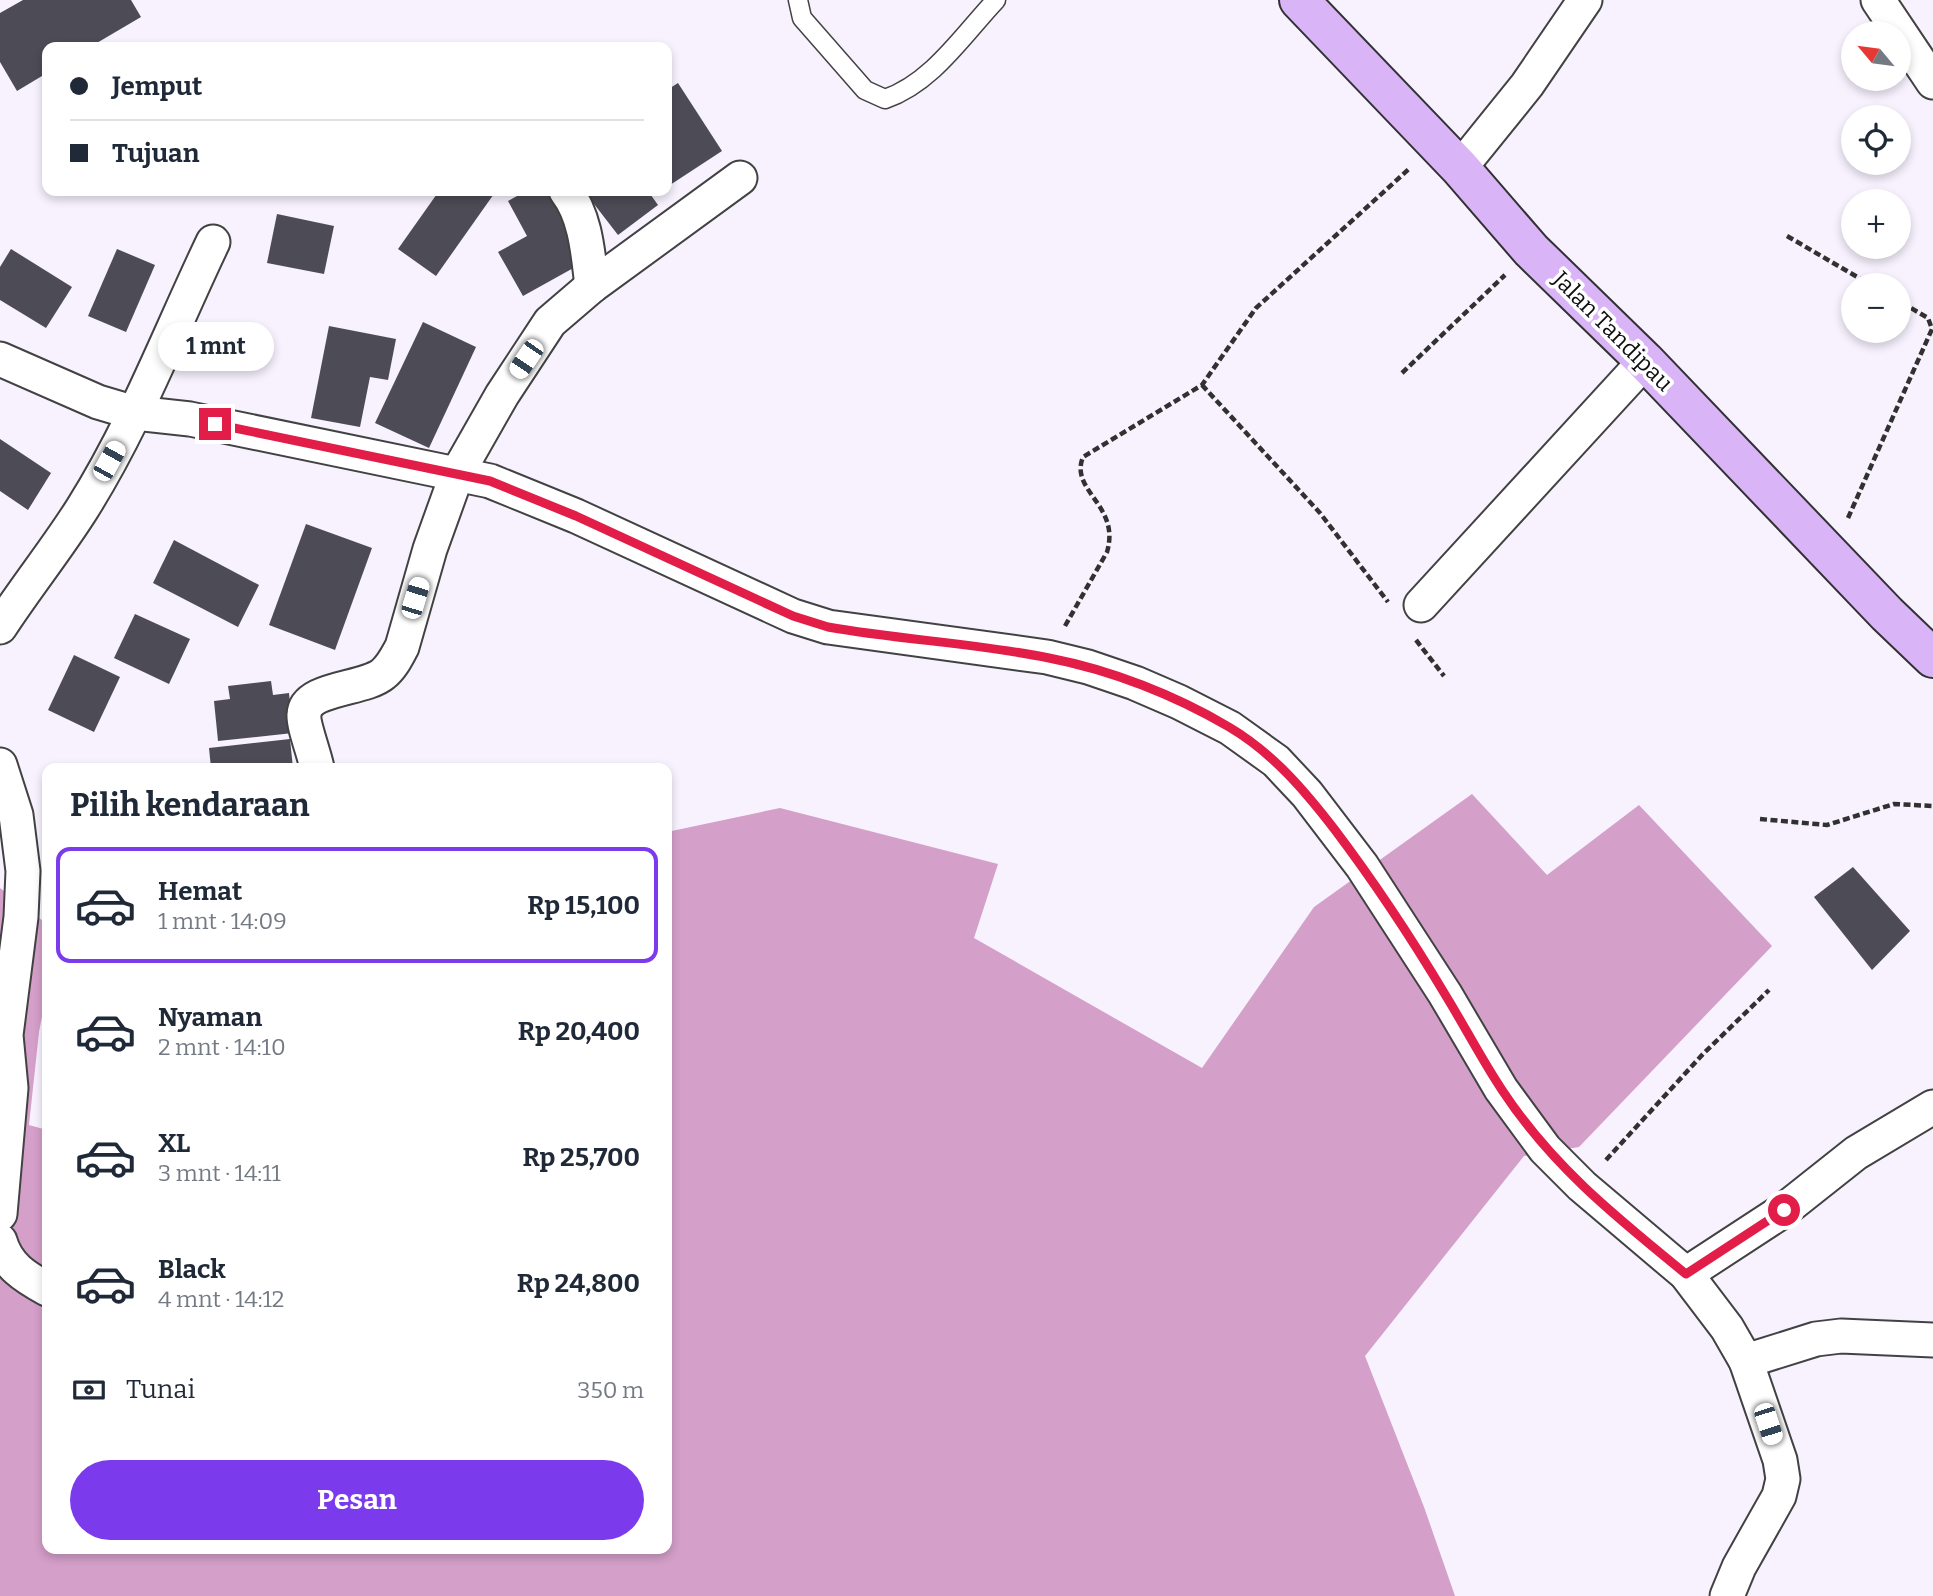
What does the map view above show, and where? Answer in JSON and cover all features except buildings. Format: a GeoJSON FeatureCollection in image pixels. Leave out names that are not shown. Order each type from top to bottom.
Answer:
{"type":"FeatureCollection","features":[{"type":"Feature","properties":{"kind":"street","name":"Jalan Tandipau"},"geometry":{"type":"LineString","coordinates":[[1299,0],[1448,156],[1531,250],[1645,361],[1887,614],[1933,658]]}},
{"type":"Feature","properties":{"kind":"street"},"geometry":{"type":"LineString","coordinates":[[1448,156],[1527,85],[1585,0]]}},
{"type":"Feature","properties":{"kind":"street"},"geometry":{"type":"LineString","coordinates":[[1878,0],[1933,82]]}},
{"type":"Feature","properties":{"kind":"street"},"geometry":{"type":"LineString","coordinates":[[316,763],[303,718],[305,708],[314,697],[363,684],[383,675],[394,661],[402,647],[430,549],[457,474],[502,396],[550,323],[592,286],[740,178]]}},
{"type":"Feature","properties":{"kind":"street"},"geometry":{"type":"LineString","coordinates":[[569,196],[584,230],[592,286]]}},
{"type":"Feature","properties":{"kind":"street"},"geometry":{"type":"LineString","coordinates":[[0,627],[82,509],[135,413],[213,242]]}},
{"type":"Feature","properties":{"kind":"street"},"geometry":{"type":"LineString","coordinates":[[0,359],[98,402],[135,413],[190,419],[490,481],[576,516],[793,616],[817,624],[873,635],[1047,657],[1088,667],[1180,702],[1230,728],[1276,761],[1307,794],[1362,866],[1445,994],[1501,1089],[1545,1149],[1582,1186],[1686,1274],[1727,1328],[1746,1361],[1780,1460],[1783,1479],[1779,1496],[1739,1567],[1727,1596]]}},
{"type":"Feature","properties":{"kind":"street"},"geometry":{"type":"LineString","coordinates":[[1409,616],[1645,361]]}},
{"type":"Feature","properties":{"kind":"street"},"geometry":{"type":"LineString","coordinates":[[0,765],[16,815],[23,871],[21,917],[6,1035],[11,1088],[0,1214]]}},
{"type":"Feature","properties":{"kind":"street"},"geometry":{"type":"LineString","coordinates":[[1686,1274],[1784,1210],[1856,1153],[1933,1107]]}},
{"type":"Feature","properties":{"kind":"street"},"geometry":{"type":"LineString","coordinates":[[0,1241],[4,1254],[13,1267],[42,1286]]}},
{"type":"Feature","properties":{"kind":"street"},"geometry":{"type":"LineString","coordinates":[[1746,1361],[1816,1339],[1841,1336],[1933,1340]]}},
{"type":"Feature","properties":{"kind":"lane"},"geometry":{"type":"LineString","coordinates":[[798,0],[802,18],[865,90],[885,99],[904,92],[924,77],[986,3]]}},
{"type":"Feature","properties":{"kind":"path"},"geometry":{"type":"LineString","coordinates":[[1047,657],[1107,552],[1110,541],[1110,529],[1105,513],[1079,476],[1083,457],[1202,385],[1256,308],[1448,156]]}},
{"type":"Feature","properties":{"kind":"path"},"geometry":{"type":"LineString","coordinates":[[1787,236],[1850,273]]}},
{"type":"Feature","properties":{"kind":"path"},"geometry":{"type":"LineString","coordinates":[[1402,373],[1531,250]]}},
{"type":"Feature","properties":{"kind":"path"},"geometry":{"type":"LineString","coordinates":[[1832,554],[1932,329],[1928,318],[1911,308]]}},
{"type":"Feature","properties":{"kind":"path"},"geometry":{"type":"LineString","coordinates":[[1202,385],[1320,513],[1409,616],[1444,676]]}},
{"type":"Feature","properties":{"kind":"path"},"geometry":{"type":"LineString","coordinates":[[1760,819],[1827,825],[1894,804],[1933,806]]}},
{"type":"Feature","properties":{"kind":"path"},"geometry":{"type":"LineString","coordinates":[[1582,1186],[1685,1073],[1769,990]]}},
{"type":"Feature","properties":{"kind":"shaded area"},"geometry":{"type":"Polygon","coordinates":[[[1472,794],[1547,875],[1639,805],[1772,946],[1579,1147],[1524,1156],[1365,1356],[1424,1507],[1455,1596],[0,1596],[0,888],[42,920],[42,1017],[29,1125],[42,1129],[42,1554],[672,1554],[672,831],[780,808],[998,864],[974,938],[1202,1068],[1314,907],[1472,794]]]}},
{"type":"Feature","properties":{"kind":"route"},"geometry":{"type":"LineString","coordinates":[[215,424],[490,481],[576,516],[793,616],[828,627],[1047,657],[1088,667],[1180,702],[1230,728],[1276,761],[1307,794],[1362,866],[1445,994],[1501,1089],[1545,1149],[1623,1222],[1686,1274],[1784,1210]]}}]}
